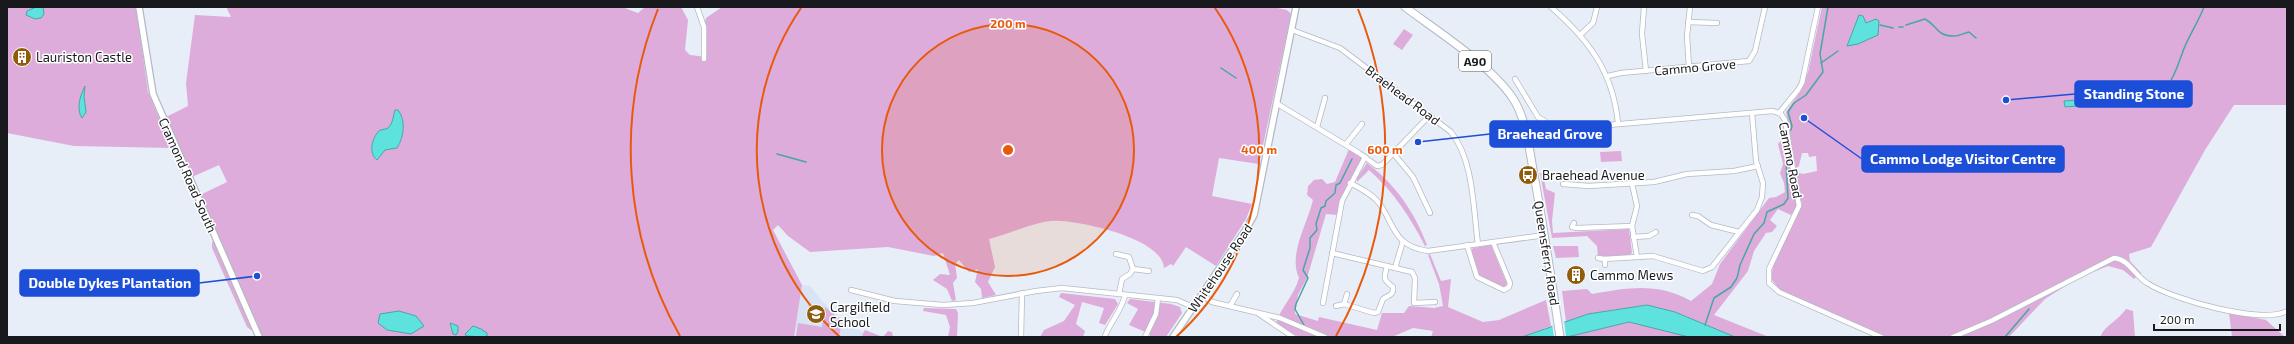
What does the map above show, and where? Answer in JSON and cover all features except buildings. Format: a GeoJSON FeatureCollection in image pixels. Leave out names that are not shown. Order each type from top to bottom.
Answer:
{"type":"FeatureCollection","features":[{"type":"Feature","properties":{"kind":"main road","name":"Queensferry Road"},"geometry":{"type":"LineString","coordinates":[[1405,7],[1501,83],[1518,108],[1526,132],[1545,235],[1560,337]]}},
{"type":"Feature","properties":{"kind":"street","name":"Cramond Road South"},"geometry":{"type":"LineString","coordinates":[[139,7],[153,94],[259,337]]}},
{"type":"Feature","properties":{"kind":"street"},"geometry":{"type":"LineString","coordinates":[[697,7],[704,27],[704,59]]}},
{"type":"Feature","properties":{"kind":"street","name":"Whitehouse Road"},"geometry":{"type":"LineString","coordinates":[[1173,337],[1254,215],[1296,7]]}},
{"type":"Feature","properties":{"kind":"street"},"geometry":{"type":"LineString","coordinates":[[1551,7],[1580,35],[1608,76],[1616,102],[1618,123]]}},
{"type":"Feature","properties":{"kind":"street"},"geometry":{"type":"LineString","coordinates":[[1580,35],[1593,23],[1597,7]]}},
{"type":"Feature","properties":{"kind":"street"},"geometry":{"type":"LineString","coordinates":[[1644,7],[1642,34],[1646,71]]}},
{"type":"Feature","properties":{"kind":"street"},"geometry":{"type":"LineString","coordinates":[[1690,7],[1688,22],[1690,67]]}},
{"type":"Feature","properties":{"kind":"street","name":"Cammo Grove"},"geometry":{"type":"LineString","coordinates":[[1608,76],[1620,73],[1749,61],[1754,51],[1765,7]]}},
{"type":"Feature","properties":{"kind":"street"},"geometry":{"type":"LineString","coordinates":[[1779,113],[1802,83],[1818,7]]}},
{"type":"Feature","properties":{"kind":"street"},"geometry":{"type":"LineString","coordinates":[[1688,22],[1717,24]]}},
{"type":"Feature","properties":{"kind":"street","name":"Braehead Road"},"geometry":{"type":"LineString","coordinates":[[1292,30],[1340,48],[1430,115],[1454,136],[1465,161],[1478,244]]}},
{"type":"Feature","properties":{"kind":"street"},"geometry":{"type":"LineString","coordinates":[[1516,79],[1538,116],[1545,121],[1547,128]]}},
{"type":"Feature","properties":{"kind":"street"},"geometry":{"type":"LineString","coordinates":[[1317,128],[1325,98]]}},
{"type":"Feature","properties":{"kind":"street"},"geometry":{"type":"LineString","coordinates":[[1276,103],[1346,144],[1379,167],[1430,115]]}},
{"type":"Feature","properties":{"kind":"street"},"geometry":{"type":"LineString","coordinates":[[1598,258],[1605,259],[1653,256],[1697,270],[1708,270],[1715,264],[1757,210],[1762,197],[1763,183],[1758,166],[1752,113]]}},
{"type":"Feature","properties":{"kind":"street","name":"Cammo Road"},"geometry":{"type":"LineString","coordinates":[[1526,132],[1547,128],[1752,113],[1779,113],[1785,120],[1799,203],[1769,269],[1770,283],[1779,292],[1881,337]]}},
{"type":"Feature","properties":{"kind":"street"},"geometry":{"type":"LineString","coordinates":[[1346,144],[1362,124]]}},
{"type":"Feature","properties":{"kind":"street"},"geometry":{"type":"LineString","coordinates":[[1393,153],[1413,177],[1430,210]]}},
{"type":"Feature","properties":{"kind":"street"},"geometry":{"type":"LineString","coordinates":[[1323,303],[1342,201],[1350,183],[1365,157]]}},
{"type":"Feature","properties":{"kind":"street"},"geometry":{"type":"LineString","coordinates":[[1567,178],[1565,184],[1589,186],[1632,184],[1654,182],[1687,174],[1734,171],[1758,166]]}},
{"type":"Feature","properties":{"kind":"street"},"geometry":{"type":"LineString","coordinates":[[1350,183],[1373,197],[1379,203],[1395,234],[1403,241],[1428,251],[1545,235]]}},
{"type":"Feature","properties":{"kind":"street"},"geometry":{"type":"LineString","coordinates":[[1632,184],[1637,206],[1632,226],[1637,257]]}},
{"type":"Feature","properties":{"kind":"street"},"geometry":{"type":"LineString","coordinates":[[1692,215],[1698,216],[1711,225],[1739,232]]}},
{"type":"Feature","properties":{"kind":"street"},"geometry":{"type":"LineString","coordinates":[[1574,223],[1572,227],[1577,228],[1632,226]]}},
{"type":"Feature","properties":{"kind":"street"},"geometry":{"type":"LineString","coordinates":[[1633,237],[1649,236],[1656,232]]}},
{"type":"Feature","properties":{"kind":"street"},"geometry":{"type":"LineString","coordinates":[[1395,268],[1403,241]]}},
{"type":"Feature","properties":{"kind":"street"},"geometry":{"type":"LineString","coordinates":[[1467,245],[1477,277],[1504,290],[1509,287],[1510,283],[1493,242]]}},
{"type":"Feature","properties":{"kind":"street"},"geometry":{"type":"LineString","coordinates":[[1332,253],[1413,273],[1414,303],[1434,302]]}},
{"type":"Feature","properties":{"kind":"street"},"geometry":{"type":"LineString","coordinates":[[1116,254],[1129,257],[1133,269]]}},
{"type":"Feature","properties":{"kind":"street"},"geometry":{"type":"LineString","coordinates":[[1953,337],[1991,321],[2114,258],[2125,262],[2147,284],[2206,307],[2266,316],[2274,316],[2287,311]]}},
{"type":"Feature","properties":{"kind":"street"},"geometry":{"type":"LineString","coordinates":[[1605,259],[1605,266]]}},
{"type":"Feature","properties":{"kind":"street"},"geometry":{"type":"LineString","coordinates":[[1336,306],[1344,304],[1374,313],[1378,312],[1383,299],[1389,296],[1393,290],[1393,287],[1385,281],[1384,278],[1387,266]]}},
{"type":"Feature","properties":{"kind":"street"},"geometry":{"type":"LineString","coordinates":[[1133,269],[1148,272]]}},
{"type":"Feature","properties":{"kind":"street"},"geometry":{"type":"LineString","coordinates":[[1119,294],[1122,279],[1130,274],[1133,269]]}},
{"type":"Feature","properties":{"kind":"street"},"geometry":{"type":"LineString","coordinates":[[851,290],[895,301],[943,305],[973,303],[1022,293],[1062,288],[1182,301],[1193,307]]}},
{"type":"Feature","properties":{"kind":"street"},"geometry":{"type":"LineString","coordinates":[[1020,337],[1022,293]]}},
{"type":"Feature","properties":{"kind":"street"},"geometry":{"type":"LineString","coordinates":[[1106,335],[1111,321],[1121,308],[1125,294]]}},
{"type":"Feature","properties":{"kind":"street"},"geometry":{"type":"LineString","coordinates":[[1230,306],[1237,294]]}},
{"type":"Feature","properties":{"kind":"street"},"geometry":{"type":"LineString","coordinates":[[1344,304],[1347,294]]}},
{"type":"Feature","properties":{"kind":"street"},"geometry":{"type":"LineString","coordinates":[[1202,295],[1210,301],[1280,318],[1325,337]]}},
{"type":"Feature","properties":{"kind":"street"},"geometry":{"type":"LineString","coordinates":[[1145,337],[1156,314],[1158,298]]}},
{"type":"Feature","properties":{"kind":"street"},"geometry":{"type":"LineString","coordinates":[[1258,313],[1292,337]]}},
{"type":"Feature","properties":{"kind":"shaded area"},"geometry":{"type":"Polygon","coordinates":[[[7,7],[136,7],[148,92],[172,148],[74,146],[7,133],[7,7]]]}},
{"type":"Feature","properties":{"kind":"shaded area"},"geometry":{"type":"Polygon","coordinates":[[[228,7],[622,7],[638,13],[645,7],[681,7],[688,20],[685,50],[690,55],[707,57],[706,18],[722,7],[1273,7],[1287,10],[1291,14],[1259,164],[1219,158],[1212,196],[1252,204],[1246,219],[1216,266],[1186,247],[1173,266],[1171,264],[1164,268],[1160,257],[1134,239],[1116,232],[1079,223],[1051,221],[989,239],[995,267],[988,282],[996,295],[982,298],[981,289],[975,282],[978,269],[969,272],[959,260],[955,264],[957,278],[953,283],[956,300],[952,301],[947,289],[933,280],[940,274],[950,275],[943,253],[934,256],[888,247],[810,252],[788,236],[778,225],[773,230],[802,285],[794,337],[262,337],[257,330],[251,330],[247,327],[212,248],[212,243],[216,234],[200,195],[227,182],[219,165],[192,177],[166,117],[188,106],[186,83],[195,15],[231,17],[227,9],[228,7]]]}},
{"type":"Feature","properties":{"kind":"shaded area"},"geometry":{"type":"Polygon","coordinates":[[[1822,7],[2287,7],[2287,105],[2234,105],[2205,150],[2151,247],[2129,254],[2130,261],[2141,273],[2134,279],[2123,270],[2108,266],[2078,278],[2045,299],[2009,337],[1887,337],[1837,317],[1781,291],[1771,279],[1773,266],[1802,205],[1796,172],[1803,174],[1817,171],[1816,156],[1809,157],[1808,153],[1802,153],[1799,166],[1796,169],[1786,112],[1800,92],[1808,72],[1822,7]]]}},
{"type":"Feature","properties":{"kind":"shaded area"},"geometry":{"type":"Polygon","coordinates":[[[1404,29],[1413,35],[1402,50],[1393,44],[1404,29]]]}},
{"type":"Feature","properties":{"kind":"shaded area"},"geometry":{"type":"Polygon","coordinates":[[[1782,140],[1787,142],[1798,204],[1791,215],[1778,209],[1770,220],[1777,226],[1772,232],[1766,233],[1754,251],[1748,271],[1714,315],[1769,337],[1735,337],[1675,312],[1647,305],[1588,314],[1566,322],[1562,291],[1587,289],[1592,294],[1642,288],[1666,291],[1691,301],[1712,284],[1720,264],[1769,198],[1776,197],[1785,192],[1784,183],[1780,173],[1783,164],[1778,144],[1782,140]]]}},
{"type":"Feature","properties":{"kind":"shaded area"},"geometry":{"type":"Polygon","coordinates":[[[1349,149],[1362,159],[1344,193],[1338,215],[1326,214],[1307,278],[1298,295],[1295,314],[1318,321],[1319,317],[1377,330],[1382,313],[1404,313],[1409,306],[1434,308],[1443,306],[1439,284],[1428,255],[1430,254],[1441,281],[1451,279],[1448,307],[1483,322],[1499,320],[1546,300],[1551,326],[1523,337],[1431,337],[1433,331],[1413,328],[1392,337],[1299,337],[1276,324],[1294,291],[1299,278],[1296,269],[1297,249],[1313,200],[1307,195],[1308,186],[1314,180],[1322,179],[1327,184],[1335,182],[1349,149]]]}},
{"type":"Feature","properties":{"kind":"shaded area"},"geometry":{"type":"Polygon","coordinates":[[[1621,151],[1622,161],[1601,162],[1600,152],[1621,151]]]}},
{"type":"Feature","properties":{"kind":"shaded area"},"geometry":{"type":"Polygon","coordinates":[[[1367,163],[1387,180],[1403,200],[1416,221],[1427,245],[1425,246],[1394,196],[1378,178],[1369,170],[1357,182],[1357,178],[1367,163]]]}},
{"type":"Feature","properties":{"kind":"shaded area"},"geometry":{"type":"Polygon","coordinates":[[[1540,173],[1546,173],[1544,180],[1546,189],[1555,193],[1552,221],[1553,233],[1629,229],[1632,253],[1628,256],[1598,257],[1597,246],[1587,236],[1552,238],[1540,173]]]}},
{"type":"Feature","properties":{"kind":"shaded area"},"geometry":{"type":"Polygon","coordinates":[[[1491,245],[1507,284],[1504,288],[1478,276],[1471,251],[1473,248],[1491,245]]]}},
{"type":"Feature","properties":{"kind":"shaded area"},"geometry":{"type":"Polygon","coordinates":[[[1553,246],[1578,246],[1579,257],[1556,258],[1553,246]]]}},
{"type":"Feature","properties":{"kind":"shaded area","name":"Cargilfield School"},"geometry":{"type":"Polygon","coordinates":[[[802,285],[810,286],[823,302],[850,327],[877,337],[794,337],[802,285]]]}},
{"type":"Feature","properties":{"kind":"shaded area"},"geometry":{"type":"Polygon","coordinates":[[[1061,293],[1115,299],[1118,304],[1105,325],[1099,323],[1104,308],[1082,302],[1076,324],[1085,331],[1083,337],[1040,337],[1044,330],[1064,321],[1075,305],[1059,297],[1061,293]]]}},
{"type":"Feature","properties":{"kind":"shaded area"},"geometry":{"type":"Polygon","coordinates":[[[1130,299],[1171,304],[1180,307],[1182,313],[1166,337],[1150,337],[1150,334],[1129,325],[1138,309],[1127,303],[1130,299]]]}},
{"type":"Feature","properties":{"kind":"shaded area"},"geometry":{"type":"Polygon","coordinates":[[[825,307],[842,321],[839,337],[796,337],[798,323],[822,327],[825,307]]]}},
{"type":"Feature","properties":{"kind":"shaded area"},"geometry":{"type":"Polygon","coordinates":[[[924,308],[956,309],[958,313],[957,337],[948,337],[950,327],[946,315],[923,311],[924,308]]]}},
{"type":"Feature","properties":{"kind":"shaded area"},"geometry":{"type":"Polygon","coordinates":[[[2126,309],[2133,311],[2135,337],[2100,337],[2105,329],[2126,309]]]}},
{"type":"Feature","properties":{"kind":"shaded area"},"geometry":{"type":"Polygon","coordinates":[[[2229,313],[2266,320],[2285,337],[2232,337],[2229,313]]]}},
{"type":"Feature","properties":{"kind":"shaded area"},"geometry":{"type":"Polygon","coordinates":[[[1629,322],[1689,337],[1567,337],[1629,322]]]}},
{"type":"Feature","properties":{"kind":"shaded area"},"geometry":{"type":"Polygon","coordinates":[[[865,330],[883,337],[864,337],[862,335],[865,330]]]}},
{"type":"Feature","properties":{"kind":"shaded area"},"geometry":{"type":"Polygon","coordinates":[[[888,331],[892,332],[893,337],[883,337],[888,331]]]}},
{"type":"Feature","properties":{"kind":"water"},"geometry":{"type":"Polygon","coordinates":[[[36,7],[43,7],[44,14],[41,18],[35,19],[26,15],[27,11],[36,7]]]}},
{"type":"Feature","properties":{"kind":"water"},"geometry":{"type":"Polygon","coordinates":[[[1859,15],[1863,16],[1866,23],[1876,19],[1879,21],[1878,35],[1858,44],[1847,46],[1859,15]]]}},
{"type":"Feature","properties":{"kind":"water"},"geometry":{"type":"Polygon","coordinates":[[[85,86],[84,96],[86,112],[82,118],[79,111],[79,102],[85,86]]]}},
{"type":"Feature","properties":{"kind":"water"},"geometry":{"type":"Polygon","coordinates":[[[2141,95],[2142,101],[2065,107],[2064,101],[2141,95]]]}},
{"type":"Feature","properties":{"kind":"water"},"geometry":{"type":"Polygon","coordinates":[[[395,110],[398,110],[401,114],[403,134],[397,148],[385,150],[377,160],[374,157],[372,150],[374,138],[379,131],[387,129],[390,126],[395,110]]]}},
{"type":"Feature","properties":{"kind":"water"},"geometry":{"type":"Polygon","coordinates":[[[1647,305],[1675,312],[1735,337],[1689,337],[1629,322],[1567,337],[1522,337],[1588,314],[1647,305]]]}},
{"type":"Feature","properties":{"kind":"water"},"geometry":{"type":"Polygon","coordinates":[[[399,311],[416,316],[424,326],[411,334],[387,330],[378,323],[380,314],[399,311]]]}},
{"type":"Feature","properties":{"kind":"water"},"geometry":{"type":"Polygon","coordinates":[[[450,323],[458,326],[458,332],[456,335],[453,334],[450,323]]]}},
{"type":"Feature","properties":{"kind":"water"},"geometry":{"type":"Polygon","coordinates":[[[473,326],[487,333],[487,337],[466,336],[465,334],[473,326]]]}},
{"type":"Feature","properties":{"kind":"pier"},"geometry":{"type":"Polygon","coordinates":[[[1564,320],[1566,337],[1554,337],[1552,324],[1564,320]]]}},
{"type":"Feature","properties":{"kind":"waterway"},"geometry":{"type":"LineString","coordinates":[[1791,130],[1792,126],[1788,112],[1794,103],[1806,95],[1823,72],[1820,54],[1828,7]]}},
{"type":"Feature","properties":{"kind":"waterway"},"geometry":{"type":"LineString","coordinates":[[2141,98],[2158,93],[2169,84],[2204,7]]}},
{"type":"Feature","properties":{"kind":"waterway"},"geometry":{"type":"LineString","coordinates":[[1906,25],[1925,19],[1940,32],[1948,36],[1956,36],[1969,32],[1976,38]]}},
{"type":"Feature","properties":{"kind":"waterway"},"geometry":{"type":"LineString","coordinates":[[1880,25],[1893,28]]}},
{"type":"Feature","properties":{"kind":"waterway"},"geometry":{"type":"LineString","coordinates":[[1821,63],[1838,51]]}},
{"type":"Feature","properties":{"kind":"waterway"},"geometry":{"type":"LineString","coordinates":[[1221,68],[1236,78]]}},
{"type":"Feature","properties":{"kind":"waterway"},"geometry":{"type":"LineString","coordinates":[[1705,325],[1714,298],[1731,287],[1737,278],[1740,265],[1754,234],[1764,223],[1767,212],[1784,204],[1788,198],[1785,146]]}},
{"type":"Feature","properties":{"kind":"waterway"},"geometry":{"type":"LineString","coordinates":[[777,154],[806,162]]}},
{"type":"Feature","properties":{"kind":"waterway"},"geometry":{"type":"LineString","coordinates":[[1305,327],[1295,309],[1308,278],[1303,270],[1310,248],[1310,238],[1317,230],[1316,224],[1321,208],[1325,206],[1326,201],[1335,193],[1336,185],[1340,183],[1352,159]]}},
{"type":"Feature","properties":{"kind":"waterway"},"geometry":{"type":"LineString","coordinates":[[2005,337],[2029,309]]}},
{"type":"Feature","properties":{"kind":"place","name":"Lauriston Castle"},"geometry":{"type":"Point","coordinates":[22,57]}},
{"type":"Feature","properties":{"kind":"place","name":"Standing Stone"},"geometry":{"type":"Point","coordinates":[2006,100]}},
{"type":"Feature","properties":{"kind":"place","name":"Cammo Lodge Visitor Centre"},"geometry":{"type":"Point","coordinates":[1804,118]}},
{"type":"Feature","properties":{"kind":"place","name":"Braehead Grove"},"geometry":{"type":"Point","coordinates":[1418,142]}},
{"type":"Feature","properties":{"kind":"place","name":"Braehead Avenue"},"geometry":{"type":"Point","coordinates":[1528,175]}},
{"type":"Feature","properties":{"kind":"place","name":"Cammo Mews"},"geometry":{"type":"Point","coordinates":[1576,275]}},
{"type":"Feature","properties":{"kind":"place","name":"Double Dykes Plantation"},"geometry":{"type":"Point","coordinates":[257,276]}},
{"type":"Feature","properties":{"kind":"place","name":"Cargilfield School"},"geometry":{"type":"Point","coordinates":[816,314]}}]}
